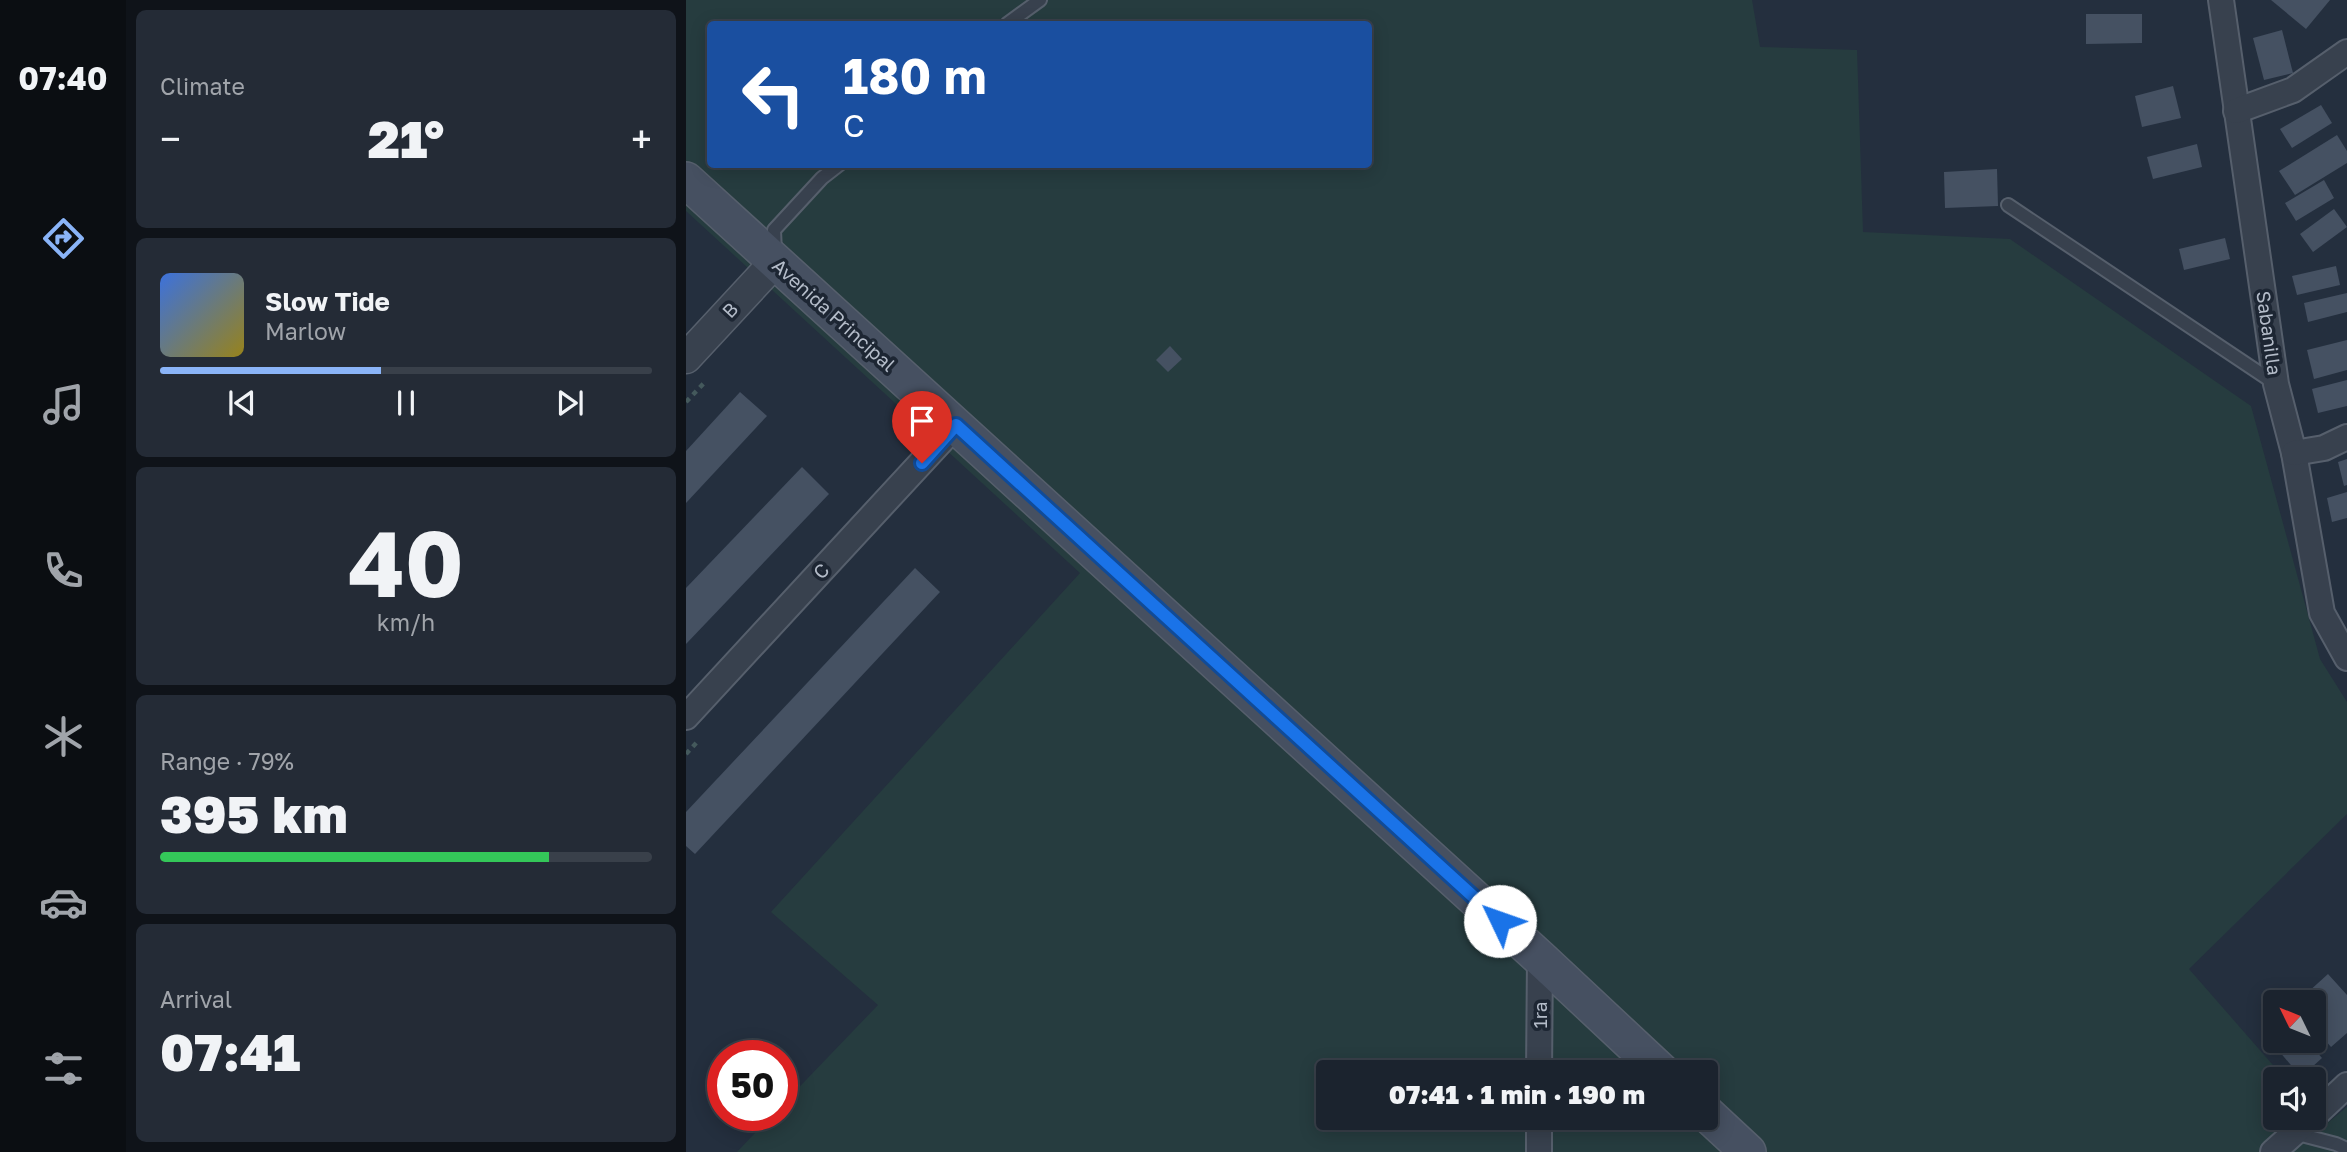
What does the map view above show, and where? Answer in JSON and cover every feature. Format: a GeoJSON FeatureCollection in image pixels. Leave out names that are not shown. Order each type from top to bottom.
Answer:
{"type":"FeatureCollection","features":[{"type":"Feature","properties":{"kind":"main road","name":"Avenida Principal"},"geometry":{"type":"LineString","coordinates":[[686,180],[1649,1060]]}},
{"type":"Feature","properties":{"kind":"main road"},"geometry":{"type":"LineString","coordinates":[[1718,1124],[1748,1152]]}},
{"type":"Feature","properties":{"kind":"street","name":"Sabanilla"},"geometry":{"type":"LineString","coordinates":[[2221,0],[2276,384],[2294,453],[2322,613],[2347,658]]}},
{"type":"Feature","properties":{"kind":"street"},"geometry":{"type":"LineString","coordinates":[[2236,111],[2293,90],[2347,52]]}},
{"type":"Feature","properties":{"kind":"street","name":"B"},"geometry":{"type":"LineString","coordinates":[[686,358],[775,262]]}},
{"type":"Feature","properties":{"kind":"street","name":"C"},"geometry":{"type":"LineString","coordinates":[[686,717],[956,425]]}},
{"type":"Feature","properties":{"kind":"street"},"geometry":{"type":"LineString","coordinates":[[2294,453],[2325,448],[2347,437]]}},
{"type":"Feature","properties":{"kind":"street","name":"1ra"},"geometry":{"type":"LineString","coordinates":[[1539,1060],[1540,958]]}},
{"type":"Feature","properties":{"kind":"street"},"geometry":{"type":"LineString","coordinates":[[2326,1104],[2347,1085]]}},
{"type":"Feature","properties":{"kind":"street"},"geometry":{"type":"LineString","coordinates":[[1539,1130],[1539,1152]]}},
{"type":"Feature","properties":{"kind":"street"},"geometry":{"type":"LineString","coordinates":[[2273,1152],[2297,1130]]}},
{"type":"Feature","properties":{"kind":"lane"},"geometry":{"type":"LineString","coordinates":[[1011,21],[1040,0]]}},
{"type":"Feature","properties":{"kind":"lane"},"geometry":{"type":"LineString","coordinates":[[775,262],[774,230],[822,178],[835,168]]}},
{"type":"Feature","properties":{"kind":"lane"},"geometry":{"type":"LineString","coordinates":[[2008,205],[2276,384]]}},
{"type":"Feature","properties":{"kind":"lane"},"geometry":{"type":"LineString","coordinates":[[2317,1130],[2347,1149]]}},
{"type":"Feature","properties":{"kind":"green space"},"geometry":{"type":"Polygon","coordinates":[[[686,0],[1752,0],[1760,47],[1857,50],[1863,232],[2010,239],[2251,406],[2320,659],[2347,702],[2347,814],[2189,969],[2275,1067],[2263,1067],[2263,1130],[2326,1130],[2326,1124],[2347,1107],[2347,1152],[737,1152],[757,1131],[798,1131],[798,1088],[878,1005],[771,912],[1080,573],[686,211],[686,0]]]}},
{"type":"Feature","properties":{"kind":"building"},"geometry":{"type":"Polygon","coordinates":[[[2271,0],[2330,0],[2306,29],[2271,0]]]}},
{"type":"Feature","properties":{"kind":"building"},"geometry":{"type":"Polygon","coordinates":[[[2086,14],[2142,14],[2142,43],[2086,44],[2086,14]]]}},
{"type":"Feature","properties":{"kind":"building"},"geometry":{"type":"Polygon","coordinates":[[[2282,30],[2293,73],[2264,80],[2253,38],[2282,30]]]}},
{"type":"Feature","properties":{"kind":"building"},"geometry":{"type":"Polygon","coordinates":[[[2173,86],[2181,118],[2142,127],[2135,96],[2173,86]]]}},
{"type":"Feature","properties":{"kind":"building"},"geometry":{"type":"Polygon","coordinates":[[[2321,105],[2332,123],[2292,148],[2280,129],[2321,105]]]}},
{"type":"Feature","properties":{"kind":"building"},"geometry":{"type":"Polygon","coordinates":[[[2337,135],[2347,151],[2347,163],[2295,195],[2279,171],[2337,135]]]}},
{"type":"Feature","properties":{"kind":"building"},"geometry":{"type":"Polygon","coordinates":[[[2197,144],[2202,167],[2153,179],[2147,157],[2197,144]]]}},
{"type":"Feature","properties":{"kind":"building"},"geometry":{"type":"Polygon","coordinates":[[[1997,169],[1998,206],[1945,208],[1944,172],[1997,169]]]}},
{"type":"Feature","properties":{"kind":"building"},"geometry":{"type":"Polygon","coordinates":[[[2324,180],[2334,198],[2296,221],[2285,203],[2324,180]]]}},
{"type":"Feature","properties":{"kind":"building"},"geometry":{"type":"Polygon","coordinates":[[[2334,209],[2347,227],[2313,252],[2300,234],[2334,209]]]}},
{"type":"Feature","properties":{"kind":"building"},"geometry":{"type":"Polygon","coordinates":[[[2225,238],[2230,259],[2184,270],[2179,249],[2225,238]]]}},
{"type":"Feature","properties":{"kind":"building"},"geometry":{"type":"Polygon","coordinates":[[[2336,266],[2340,285],[2297,295],[2292,276],[2336,266]]]}},
{"type":"Feature","properties":{"kind":"building"},"geometry":{"type":"Polygon","coordinates":[[[2347,293],[2347,312],[2308,322],[2304,303],[2347,293]]]}},
{"type":"Feature","properties":{"kind":"building"},"geometry":{"type":"Polygon","coordinates":[[[2347,340],[2347,370],[2314,379],[2307,350],[2347,340]]]}},
{"type":"Feature","properties":{"kind":"building"},"geometry":{"type":"Polygon","coordinates":[[[1170,346],[1182,359],[1168,372],[1156,360],[1170,346]]]}},
{"type":"Feature","properties":{"kind":"building"},"geometry":{"type":"Polygon","coordinates":[[[2347,380],[2347,406],[2318,413],[2312,389],[2347,380]]]}},
{"type":"Feature","properties":{"kind":"building"},"geometry":{"type":"Polygon","coordinates":[[[740,392],[767,416],[686,503],[686,451],[740,392]]]}},
{"type":"Feature","properties":{"kind":"building"},"geometry":{"type":"Polygon","coordinates":[[[2347,459],[2347,485],[2344,486],[2338,462],[2347,459]]]}},
{"type":"Feature","properties":{"kind":"building"},"geometry":{"type":"Polygon","coordinates":[[[802,467],[829,494],[686,644],[686,588],[802,467]]]}},
{"type":"Feature","properties":{"kind":"building"},"geometry":{"type":"Polygon","coordinates":[[[2347,492],[2347,518],[2332,522],[2327,498],[2347,492]]]}},
{"type":"Feature","properties":{"kind":"building"},"geometry":{"type":"Polygon","coordinates":[[[915,568],[940,592],[695,854],[686,846],[686,812],[915,568]]]}},
{"type":"Feature","properties":{"kind":"building"},"geometry":{"type":"Polygon","coordinates":[[[2328,974],[2347,995],[2347,1033],[2331,1047],[2326,1041],[2326,990],[2310,990],[2328,974]]]}},
{"type":"Feature","properties":{"kind":"building"},"geometry":{"type":"Polygon","coordinates":[[[2281,1054],[2318,1054],[2322,1058],[2312,1067],[2293,1067],[2281,1054]]]}},
{"type":"Feature","properties":{"kind":"route"},"geometry":{"type":"LineString","coordinates":[[922,463],[956,425],[1500,921]]}}]}
